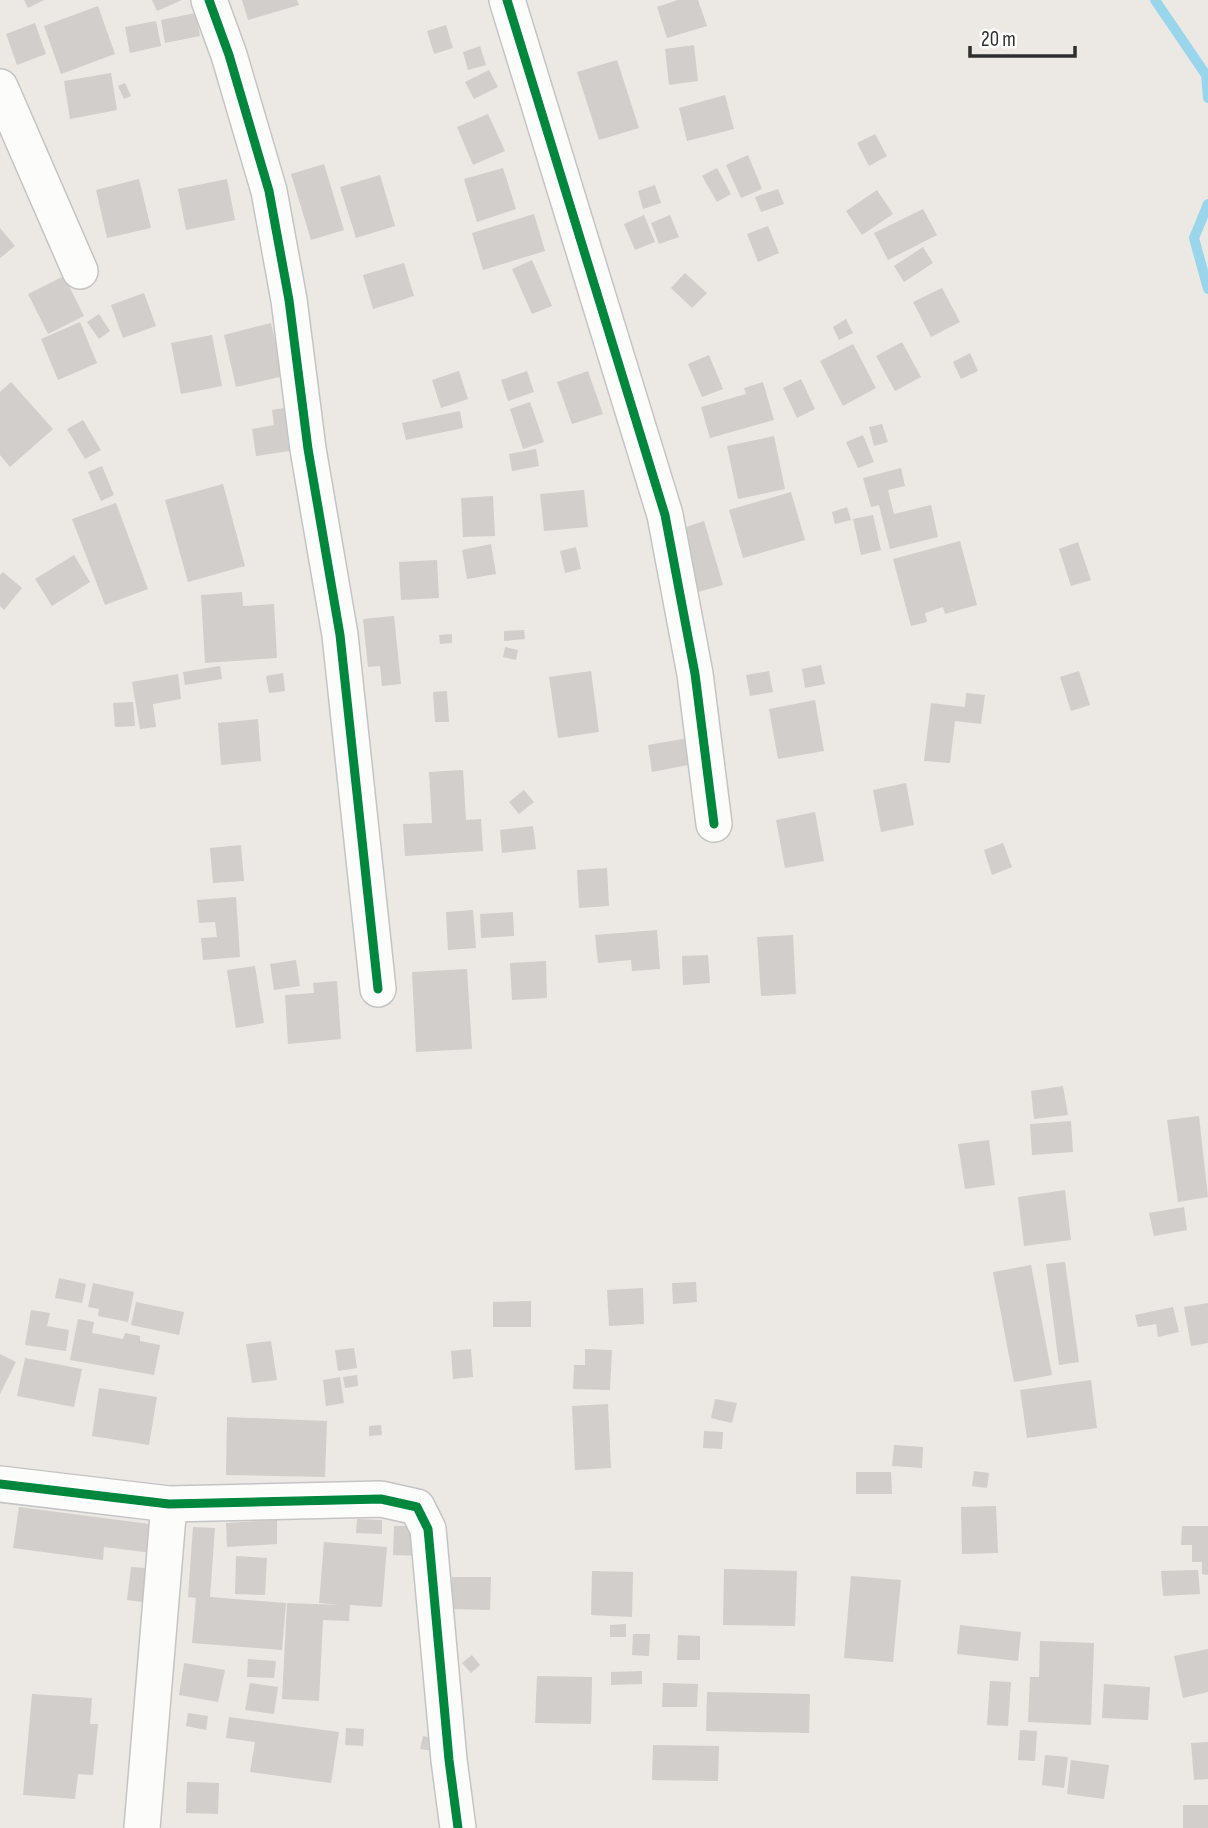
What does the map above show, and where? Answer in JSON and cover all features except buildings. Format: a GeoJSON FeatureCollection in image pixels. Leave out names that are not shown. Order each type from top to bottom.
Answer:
{"type":"FeatureCollection","features":[{"type":"Feature","properties":{"kind":"street"},"geometry":{"type":"LineString","coordinates":[[209,0],[229,55],[269,191],[289,300],[308,449],[340,635],[378,989]]}},
{"type":"Feature","properties":{"kind":"street"},"geometry":{"type":"LineString","coordinates":[[507,0],[664,515],[695,674],[714,824]]}},
{"type":"Feature","properties":{"kind":"street"},"geometry":{"type":"LineString","coordinates":[[0,87],[80,271]]}},
{"type":"Feature","properties":{"kind":"street"},"geometry":{"type":"LineString","coordinates":[[0,1484],[169,1504],[382,1499],[417,1507],[428,1529],[449,1760],[458,1828]]}},
{"type":"Feature","properties":{"kind":"street"},"geometry":{"type":"LineString","coordinates":[[142,1828],[169,1504]]}},
{"type":"Feature","properties":{"kind":"waterway"},"geometry":{"type":"LineString","coordinates":[[1155,0],[1206,75],[1208,98]]}},
{"type":"Feature","properties":{"kind":"waterway"},"geometry":{"type":"LineString","coordinates":[[1208,204],[1194,238],[1208,289]]}},
{"type":"Feature","properties":{"kind":"cycle path"},"geometry":{"type":"LineString","coordinates":[[209,0],[229,55],[269,191],[289,300],[308,449],[340,635],[378,989]]}},
{"type":"Feature","properties":{"kind":"cycle path"},"geometry":{"type":"LineString","coordinates":[[507,0],[665,515],[695,674],[714,824]]}},
{"type":"Feature","properties":{"kind":"cycle path"},"geometry":{"type":"LineString","coordinates":[[0,1484],[169,1504],[381,1499],[417,1507],[428,1529],[449,1760],[458,1828]]}}]}
